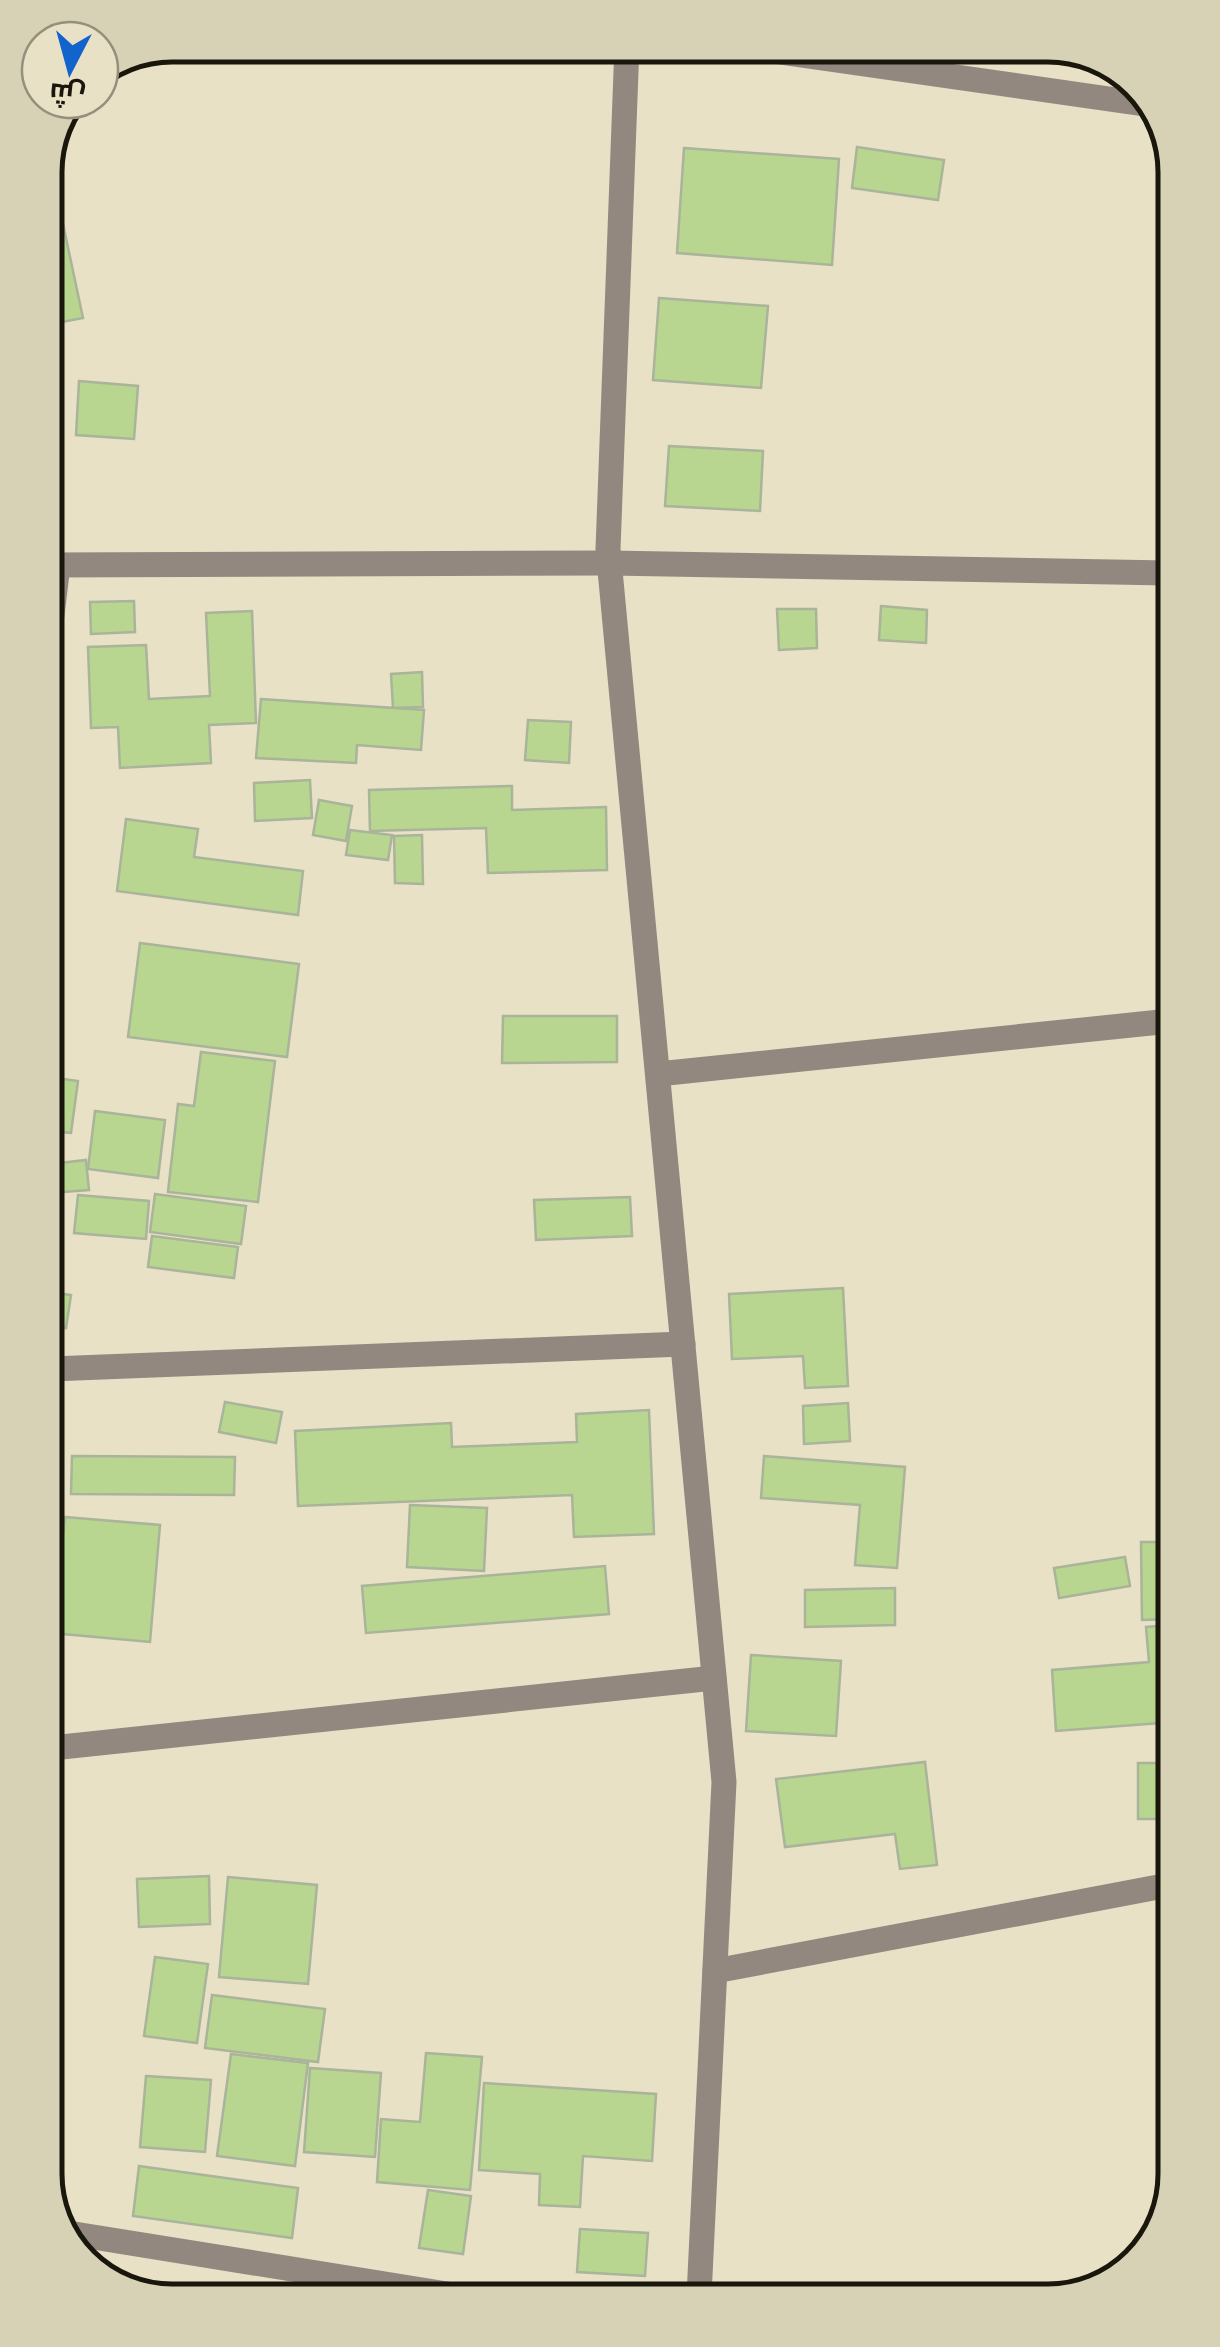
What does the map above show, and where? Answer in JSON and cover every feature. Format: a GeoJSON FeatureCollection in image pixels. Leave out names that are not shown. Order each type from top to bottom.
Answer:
{"type":"FeatureCollection","features":[{"type":"Feature","properties":{"kind":"street"},"geometry":{"type":"LineString","coordinates":[[626,63],[610,564],[724,1782],[700,2284]]}},
{"type":"Feature","properties":{"kind":"street"},"geometry":{"type":"LineString","coordinates":[[856,63],[1133,103]]}},
{"type":"Feature","properties":{"kind":"street"},"geometry":{"type":"LineString","coordinates":[[63,565],[610,564],[1158,573]]}},
{"type":"Feature","properties":{"kind":"street"},"geometry":{"type":"LineString","coordinates":[[658,1074],[1158,1022]]}},
{"type":"Feature","properties":{"kind":"street"},"geometry":{"type":"LineString","coordinates":[[63,1369],[683,1344]]}},
{"type":"Feature","properties":{"kind":"street"},"geometry":{"type":"LineString","coordinates":[[63,1747],[714,1678]]}},
{"type":"Feature","properties":{"kind":"street"},"geometry":{"type":"LineString","coordinates":[[715,1971],[1158,1887]]}},
{"type":"Feature","properties":{"kind":"street"},"geometry":{"type":"LineString","coordinates":[[80,2235],[390,2284]]}},
{"type":"Feature","properties":{"kind":"building"},"geometry":{"type":"Polygon","coordinates":[[[857,147],[944,160],[938,200],[852,188],[857,147]]]}},
{"type":"Feature","properties":{"kind":"building"},"geometry":{"type":"Polygon","coordinates":[[[684,148],[839,159],[832,265],[677,253],[684,148]]]}},
{"type":"Feature","properties":{"kind":"building"},"geometry":{"type":"Polygon","coordinates":[[[63,224],[83,318],[63,322],[63,224]]]}},
{"type":"Feature","properties":{"kind":"building"},"geometry":{"type":"Polygon","coordinates":[[[659,298],[768,306],[761,388],[653,380],[659,298]]]}},
{"type":"Feature","properties":{"kind":"building"},"geometry":{"type":"Polygon","coordinates":[[[79,381],[138,386],[134,439],[76,435],[79,381]]]}},
{"type":"Feature","properties":{"kind":"building"},"geometry":{"type":"Polygon","coordinates":[[[669,446],[763,451],[760,511],[665,506],[669,446]]]}},
{"type":"Feature","properties":{"kind":"building"},"geometry":{"type":"Polygon","coordinates":[[[134,601],[135,632],[91,634],[90,602],[134,601]]]}},
{"type":"Feature","properties":{"kind":"building"},"geometry":{"type":"Polygon","coordinates":[[[881,606],[927,610],[926,643],[879,640],[881,606]]]}},
{"type":"Feature","properties":{"kind":"building"},"geometry":{"type":"Polygon","coordinates":[[[777,609],[816,609],[817,648],[779,650],[777,609]]]}},
{"type":"Feature","properties":{"kind":"building"},"geometry":{"type":"Polygon","coordinates":[[[252,611],[256,723],[209,725],[211,763],[120,768],[118,727],[91,728],[88,647],[146,645],[149,699],[210,696],[206,613],[252,611]]]}},
{"type":"Feature","properties":{"kind":"building"},"geometry":{"type":"Polygon","coordinates":[[[422,672],[423,707],[393,708],[391,674],[422,672]]]}},
{"type":"Feature","properties":{"kind":"building"},"geometry":{"type":"Polygon","coordinates":[[[261,699],[424,710],[421,750],[357,745],[356,763],[256,758],[261,699]]]}},
{"type":"Feature","properties":{"kind":"building"},"geometry":{"type":"Polygon","coordinates":[[[528,720],[571,722],[569,763],[525,760],[528,720]]]}},
{"type":"Feature","properties":{"kind":"building"},"geometry":{"type":"Polygon","coordinates":[[[310,780],[312,818],[255,821],[254,783],[310,780]]]}},
{"type":"Feature","properties":{"kind":"building"},"geometry":{"type":"Polygon","coordinates":[[[512,786],[512,810],[606,807],[607,870],[488,873],[486,828],[370,831],[369,790],[512,786]]]}},
{"type":"Feature","properties":{"kind":"building"},"geometry":{"type":"Polygon","coordinates":[[[319,800],[352,806],[346,841],[313,835],[319,800]]]}},
{"type":"Feature","properties":{"kind":"building"},"geometry":{"type":"Polygon","coordinates":[[[126,819],[198,829],[194,857],[303,871],[298,915],[117,891],[126,819]]]}},
{"type":"Feature","properties":{"kind":"building"},"geometry":{"type":"Polygon","coordinates":[[[350,830],[392,835],[388,860],[346,855],[350,830]]]}},
{"type":"Feature","properties":{"kind":"building"},"geometry":{"type":"Polygon","coordinates":[[[422,835],[423,884],[395,883],[394,836],[422,835]]]}},
{"type":"Feature","properties":{"kind":"building"},"geometry":{"type":"Polygon","coordinates":[[[140,943],[299,964],[287,1057],[128,1037],[140,943]]]}},
{"type":"Feature","properties":{"kind":"building"},"geometry":{"type":"Polygon","coordinates":[[[503,1016],[617,1016],[617,1062],[502,1063],[503,1016]]]}},
{"type":"Feature","properties":{"kind":"building"},"geometry":{"type":"Polygon","coordinates":[[[201,1052],[275,1061],[258,1202],[168,1192],[178,1104],[194,1106],[201,1052]]]}},
{"type":"Feature","properties":{"kind":"building"},"geometry":{"type":"Polygon","coordinates":[[[63,1079],[78,1081],[71,1133],[63,1132],[63,1079]]]}},
{"type":"Feature","properties":{"kind":"building"},"geometry":{"type":"Polygon","coordinates":[[[95,1111],[165,1120],[158,1178],[88,1169],[95,1111]]]}},
{"type":"Feature","properties":{"kind":"building"},"geometry":{"type":"Polygon","coordinates":[[[86,1160],[89,1190],[63,1192],[63,1163],[86,1160]]]}},
{"type":"Feature","properties":{"kind":"building"},"geometry":{"type":"Polygon","coordinates":[[[155,1194],[246,1206],[241,1244],[150,1232],[155,1194]]]}},
{"type":"Feature","properties":{"kind":"building"},"geometry":{"type":"Polygon","coordinates":[[[78,1195],[149,1201],[146,1239],[74,1233],[78,1195]]]}},
{"type":"Feature","properties":{"kind":"building"},"geometry":{"type":"Polygon","coordinates":[[[630,1197],[632,1236],[536,1240],[534,1200],[630,1197]]]}},
{"type":"Feature","properties":{"kind":"building"},"geometry":{"type":"Polygon","coordinates":[[[152,1236],[238,1247],[234,1278],[148,1267],[152,1236]]]}},
{"type":"Feature","properties":{"kind":"building"},"geometry":{"type":"Polygon","coordinates":[[[843,1288],[848,1386],[805,1388],[803,1356],[732,1359],[729,1294],[843,1288]]]}},
{"type":"Feature","properties":{"kind":"building"},"geometry":{"type":"Polygon","coordinates":[[[63,1294],[71,1295],[66,1328],[63,1328],[63,1294]]]}},
{"type":"Feature","properties":{"kind":"building"},"geometry":{"type":"Polygon","coordinates":[[[225,1402],[282,1412],[276,1443],[219,1432],[225,1402]]]}},
{"type":"Feature","properties":{"kind":"building"},"geometry":{"type":"Polygon","coordinates":[[[848,1403],[850,1441],[804,1444],[803,1406],[848,1403]]]}},
{"type":"Feature","properties":{"kind":"building"},"geometry":{"type":"Polygon","coordinates":[[[649,1410],[654,1534],[574,1537],[572,1495],[298,1506],[295,1431],[451,1423],[452,1447],[577,1442],[576,1414],[649,1410]]]}},
{"type":"Feature","properties":{"kind":"building"},"geometry":{"type":"Polygon","coordinates":[[[72,1456],[235,1457],[234,1495],[71,1494],[72,1456]]]}},
{"type":"Feature","properties":{"kind":"building"},"geometry":{"type":"Polygon","coordinates":[[[764,1456],[905,1467],[897,1568],[855,1565],[860,1505],[761,1498],[764,1456]]]}},
{"type":"Feature","properties":{"kind":"building"},"geometry":{"type":"Polygon","coordinates":[[[410,1505],[487,1508],[484,1571],[407,1567],[410,1505]]]}},
{"type":"Feature","properties":{"kind":"building"},"geometry":{"type":"Polygon","coordinates":[[[65,1517],[160,1525],[150,1642],[63,1634],[65,1517]]]}},
{"type":"Feature","properties":{"kind":"building"},"geometry":{"type":"Polygon","coordinates":[[[1141,1542],[1158,1542],[1158,1619],[1142,1620],[1141,1542]]]}},
{"type":"Feature","properties":{"kind":"building"},"geometry":{"type":"Polygon","coordinates":[[[1125,1557],[1130,1586],[1059,1598],[1054,1568],[1125,1557]]]}},
{"type":"Feature","properties":{"kind":"building"},"geometry":{"type":"Polygon","coordinates":[[[605,1566],[609,1614],[366,1633],[362,1586],[605,1566]]]}},
{"type":"Feature","properties":{"kind":"building"},"geometry":{"type":"Polygon","coordinates":[[[895,1588],[895,1625],[805,1627],[805,1590],[895,1588]]]}},
{"type":"Feature","properties":{"kind":"building"},"geometry":{"type":"Polygon","coordinates":[[[1158,1626],[1158,1723],[1056,1731],[1052,1670],[1149,1662],[1146,1627],[1158,1626]]]}},
{"type":"Feature","properties":{"kind":"building"},"geometry":{"type":"Polygon","coordinates":[[[751,1655],[841,1661],[836,1736],[746,1731],[751,1655]]]}},
{"type":"Feature","properties":{"kind":"building"},"geometry":{"type":"Polygon","coordinates":[[[925,1762],[937,1865],[900,1869],[895,1834],[785,1847],[776,1779],[925,1762]]]}},
{"type":"Feature","properties":{"kind":"building"},"geometry":{"type":"Polygon","coordinates":[[[1138,1763],[1158,1763],[1158,1819],[1138,1819],[1138,1763]]]}},
{"type":"Feature","properties":{"kind":"building"},"geometry":{"type":"Polygon","coordinates":[[[209,1876],[210,1924],[139,1927],[137,1879],[209,1876]]]}},
{"type":"Feature","properties":{"kind":"building"},"geometry":{"type":"Polygon","coordinates":[[[228,1877],[317,1885],[308,1984],[219,1977],[228,1877]]]}},
{"type":"Feature","properties":{"kind":"building"},"geometry":{"type":"Polygon","coordinates":[[[155,1957],[208,1964],[197,2043],[144,2036],[155,1957]]]}},
{"type":"Feature","properties":{"kind":"building"},"geometry":{"type":"Polygon","coordinates":[[[212,1995],[325,2009],[318,2062],[205,2048],[212,1995]]]}},
{"type":"Feature","properties":{"kind":"building"},"geometry":{"type":"Polygon","coordinates":[[[426,2053],[482,2057],[470,2190],[377,2182],[381,2119],[420,2122],[426,2053]]]}},
{"type":"Feature","properties":{"kind":"building"},"geometry":{"type":"Polygon","coordinates":[[[231,2054],[308,2063],[295,2166],[217,2156],[231,2054]]]}},
{"type":"Feature","properties":{"kind":"building"},"geometry":{"type":"Polygon","coordinates":[[[310,2068],[381,2073],[375,2157],[304,2152],[310,2068]]]}},
{"type":"Feature","properties":{"kind":"building"},"geometry":{"type":"Polygon","coordinates":[[[146,2076],[211,2080],[205,2152],[140,2147],[146,2076]]]}},
{"type":"Feature","properties":{"kind":"building"},"geometry":{"type":"Polygon","coordinates":[[[484,2083],[656,2094],[652,2161],[583,2156],[580,2207],[539,2205],[540,2174],[479,2170],[484,2083]]]}},
{"type":"Feature","properties":{"kind":"building"},"geometry":{"type":"Polygon","coordinates":[[[139,2166],[298,2188],[292,2238],[133,2216],[139,2166]]]}},
{"type":"Feature","properties":{"kind":"building"},"geometry":{"type":"Polygon","coordinates":[[[428,2190],[471,2196],[463,2254],[419,2248],[428,2190]]]}},
{"type":"Feature","properties":{"kind":"building"},"geometry":{"type":"Polygon","coordinates":[[[580,2229],[648,2233],[645,2276],[577,2272],[580,2229]]]}}]}
